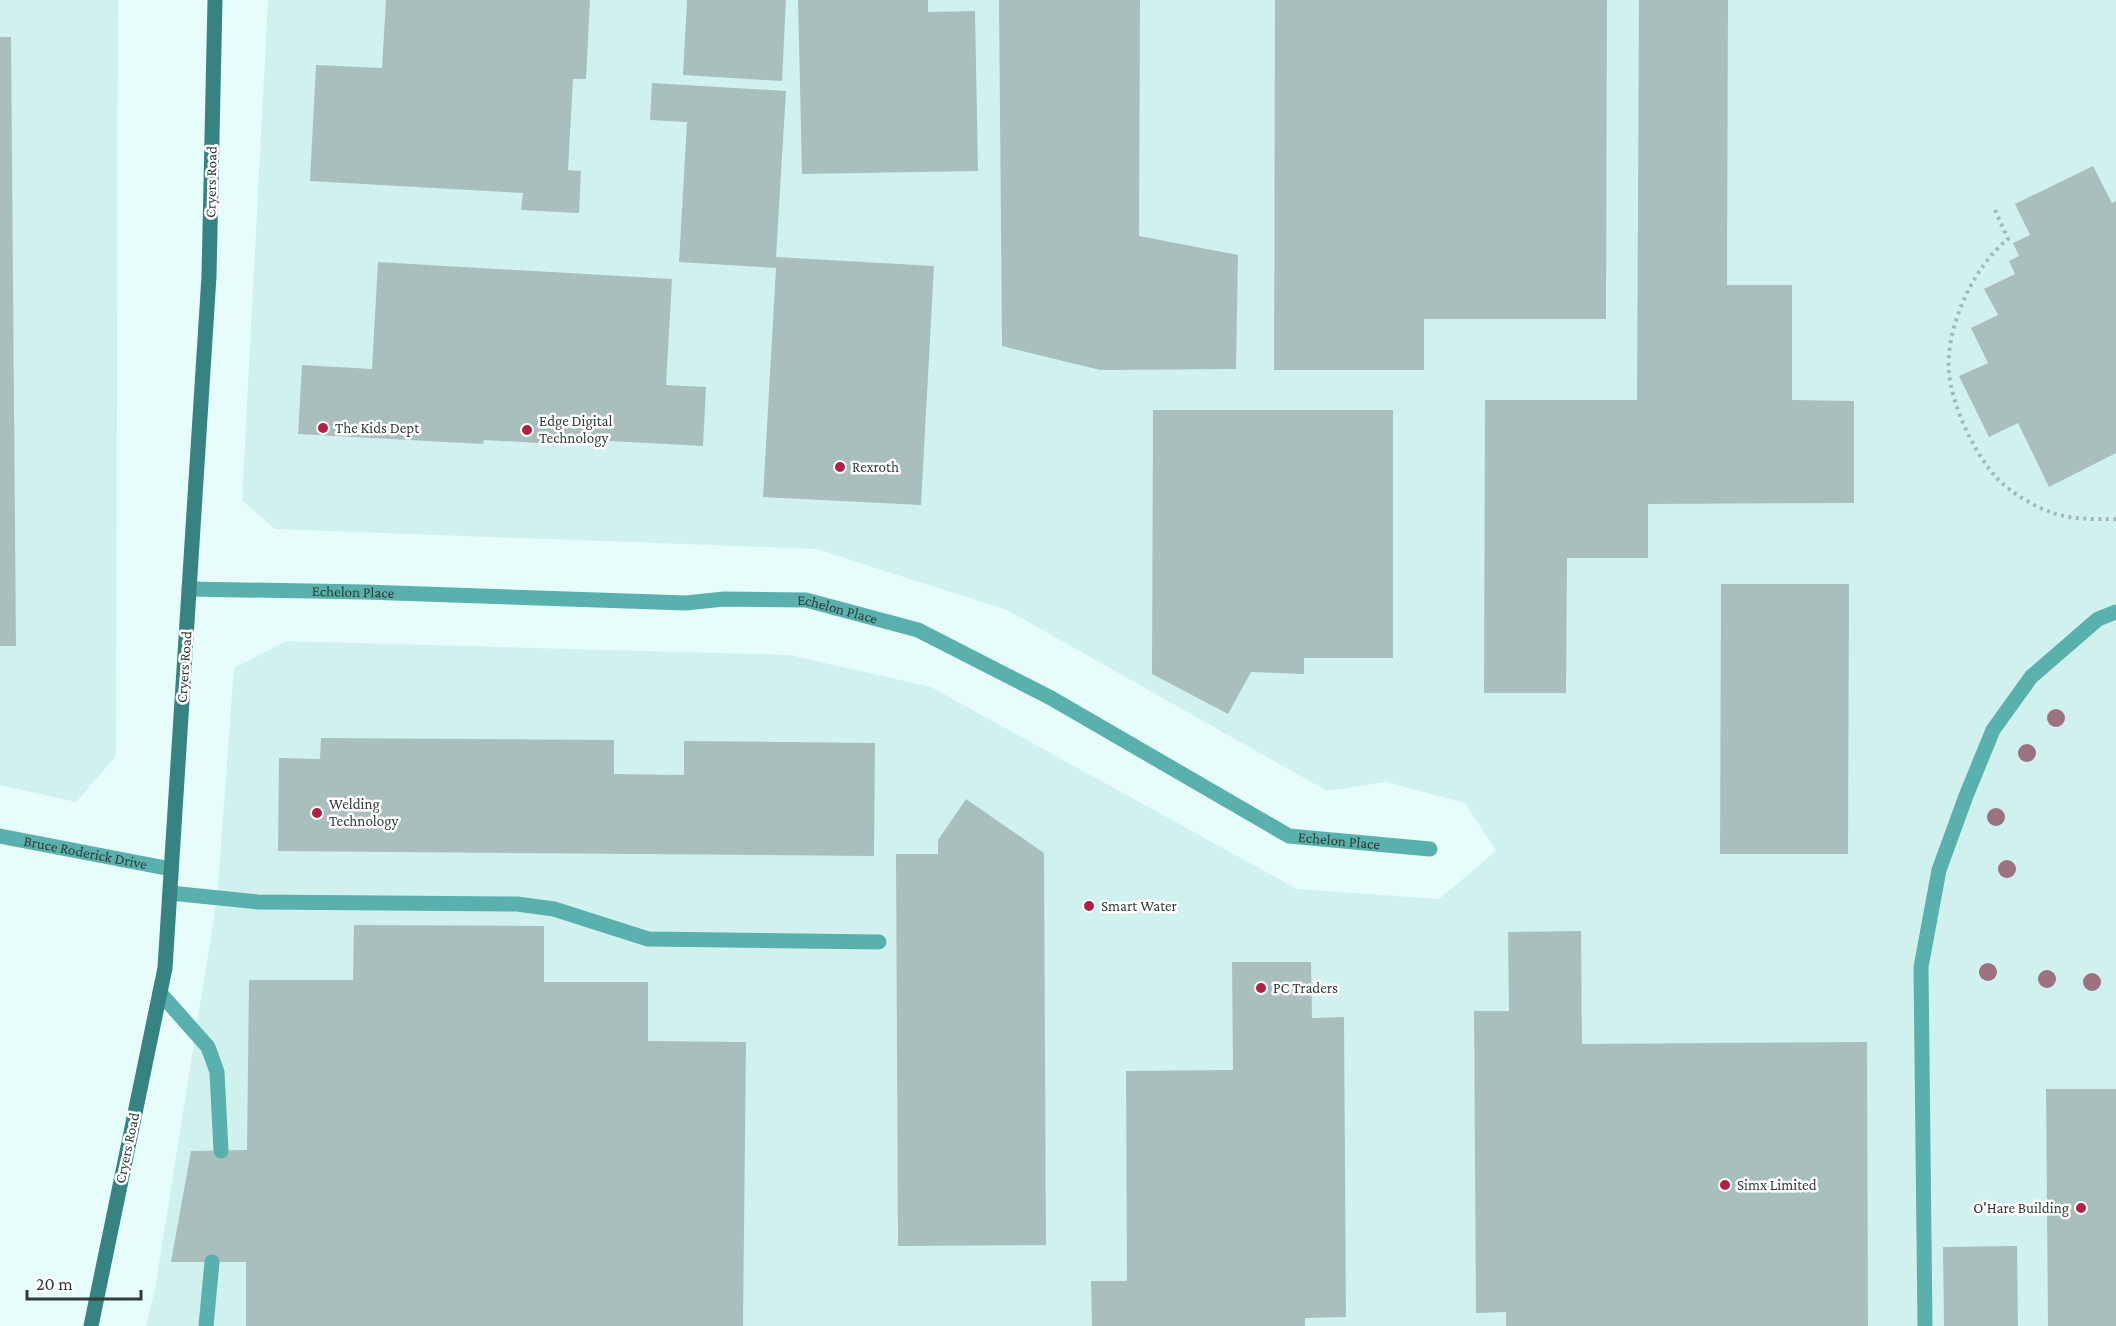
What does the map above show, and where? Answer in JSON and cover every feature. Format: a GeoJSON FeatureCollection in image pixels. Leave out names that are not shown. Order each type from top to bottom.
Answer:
{"type":"FeatureCollection","features":[{"type":"Feature","properties":{"kind":"main road","name":"Cryers Road"},"geometry":{"type":"LineString","coordinates":[[91,1326],[165,968],[209,276],[215,0]]}},
{"type":"Feature","properties":{"kind":"street","name":"Echelon Place"},"geometry":{"type":"LineString","coordinates":[[189,589],[377,592],[686,603],[724,598],[806,600],[918,630],[1051,698],[1288,836],[1430,849]]}},
{"type":"Feature","properties":{"kind":"street"},"geometry":{"type":"LineString","coordinates":[[1925,1326],[1921,967],[1939,870],[1993,730],[2031,677],[2098,619],[2116,612]]}},
{"type":"Feature","properties":{"kind":"street","name":"Bruce Roderick Drive"},"geometry":{"type":"LineString","coordinates":[[0,836],[171,869]]}},
{"type":"Feature","properties":{"kind":"street"},"geometry":{"type":"LineString","coordinates":[[170,893],[258,902],[517,904],[554,909],[648,939],[879,942]]}},
{"type":"Feature","properties":{"kind":"street"},"geometry":{"type":"LineString","coordinates":[[160,993],[208,1047],[216,1072],[221,1151]]}},
{"type":"Feature","properties":{"kind":"street"},"geometry":{"type":"LineString","coordinates":[[206,1326],[212,1262]]}},
{"type":"Feature","properties":{"kind":"path"},"geometry":{"type":"LineString","coordinates":[[1995,210],[2008,239],[1994,250],[1970,287],[1959,313],[1951,344],[1949,373],[1965,427],[1978,452],[1996,477],[2021,498],[2053,513],[2084,520],[2116,519]]}},
{"type":"Feature","properties":{"kind":"shaded area"},"geometry":{"type":"Polygon","coordinates":[[[0,0],[118,0],[116,756],[76,802],[0,785],[0,0]]]}},
{"type":"Feature","properties":{"kind":"shaded area"},"geometry":{"type":"Polygon","coordinates":[[[268,0],[2116,0],[2116,1326],[146,1326],[155,1289],[217,898],[234,668],[286,641],[790,655],[931,687],[1297,889],[1439,899],[1496,851],[1465,803],[1386,782],[1327,791],[1007,610],[816,549],[275,529],[242,500],[268,0]]]}},
{"type":"Feature","properties":{"kind":"building"},"geometry":{"type":"Polygon","coordinates":[[[386,0],[590,0],[586,79],[573,79],[568,170],[581,171],[579,213],[521,210],[523,193],[310,181],[316,65],[382,68],[386,0]]]}},
{"type":"Feature","properties":{"kind":"building"},"geometry":{"type":"Polygon","coordinates":[[[687,0],[786,0],[782,81],[683,75],[687,0]]]}},
{"type":"Feature","properties":{"kind":"building"},"geometry":{"type":"Polygon","coordinates":[[[798,0],[928,0],[928,12],[975,11],[978,171],[802,174],[798,0]]]}},
{"type":"Feature","properties":{"kind":"building"},"geometry":{"type":"Polygon","coordinates":[[[999,0],[1140,0],[1139,236],[1238,255],[1236,369],[1100,370],[1002,346],[999,0]]]}},
{"type":"Feature","properties":{"kind":"building"},"geometry":{"type":"Polygon","coordinates":[[[1275,0],[1607,0],[1606,319],[1424,319],[1424,370],[1274,370],[1275,0]]]}},
{"type":"Feature","properties":{"kind":"building"},"geometry":{"type":"Polygon","coordinates":[[[1639,0],[1728,0],[1727,285],[1792,285],[1792,400],[1854,401],[1854,503],[1648,504],[1648,558],[1567,558],[1566,693],[1484,693],[1485,400],[1637,400],[1639,0]]]}},
{"type":"Feature","properties":{"kind":"building"},"geometry":{"type":"Polygon","coordinates":[[[0,37],[11,37],[16,646],[0,646],[0,37]]]}},
{"type":"Feature","properties":{"kind":"building"},"geometry":{"type":"Polygon","coordinates":[[[652,83],[786,91],[776,257],[934,266],[921,505],[763,497],[776,268],[679,262],[687,122],[650,120],[652,83]]]}},
{"type":"Feature","properties":{"kind":"building"},"geometry":{"type":"Polygon","coordinates":[[[2093,166],[2112,203],[2116,201],[2116,453],[2049,487],[2018,423],[1989,437],[1959,376],[1988,363],[1971,328],[1998,315],[1984,289],[2015,274],[2009,261],[2019,256],[2013,243],[2030,235],[2015,204],[2093,166]]]}},
{"type":"Feature","properties":{"kind":"building"},"geometry":{"type":"Polygon","coordinates":[[[378,262],[672,279],[666,385],[706,387],[703,446],[574,439],[574,445],[484,440],[483,444],[298,434],[302,365],[372,369],[378,262]]]}},
{"type":"Feature","properties":{"kind":"building"},"geometry":{"type":"Polygon","coordinates":[[[1153,410],[1393,410],[1393,658],[1304,658],[1304,674],[1251,672],[1228,714],[1152,674],[1153,410]]]}},
{"type":"Feature","properties":{"kind":"building"},"geometry":{"type":"Polygon","coordinates":[[[1721,584],[1849,584],[1848,854],[1720,854],[1721,584]]]}},
{"type":"Feature","properties":{"kind":"building"},"geometry":{"type":"Polygon","coordinates":[[[321,738],[614,740],[614,774],[684,775],[684,741],[875,743],[874,856],[278,851],[279,758],[320,759],[321,738]]]}},
{"type":"Feature","properties":{"kind":"building"},"geometry":{"type":"Polygon","coordinates":[[[966,799],[1044,853],[1046,1245],[898,1246],[896,854],[938,854],[938,840],[966,799]]]}},
{"type":"Feature","properties":{"kind":"building"},"geometry":{"type":"Polygon","coordinates":[[[354,925],[544,926],[544,982],[648,982],[648,1041],[746,1042],[743,1326],[246,1326],[246,1262],[171,1262],[191,1151],[247,1150],[249,980],[353,980],[354,925]]]}},
{"type":"Feature","properties":{"kind":"building","name":"Simx Limited"},"geometry":{"type":"Polygon","coordinates":[[[1581,931],[1582,1044],[1867,1042],[1868,1326],[1506,1326],[1506,1312],[1476,1313],[1474,1011],[1509,1011],[1508,932],[1581,931]]]}},
{"type":"Feature","properties":{"kind":"building"},"geometry":{"type":"Polygon","coordinates":[[[1232,962],[1311,962],[1312,1018],[1344,1017],[1346,1317],[1305,1318],[1305,1326],[1092,1326],[1091,1281],[1127,1281],[1126,1071],[1233,1070],[1232,962]]]}},
{"type":"Feature","properties":{"kind":"building","name":"O'Hare Building"},"geometry":{"type":"Polygon","coordinates":[[[2046,1089],[2116,1089],[2116,1326],[2048,1326],[2046,1089]]]}},
{"type":"Feature","properties":{"kind":"building"},"geometry":{"type":"Polygon","coordinates":[[[2017,1246],[2018,1326],[1944,1326],[1943,1247],[2017,1246]]]}},
{"type":"Feature","properties":{"kind":"place","name":"The Kids Dept"},"geometry":{"type":"Point","coordinates":[323,428]}},
{"type":"Feature","properties":{"kind":"place","name":"Edge Digital Technology"},"geometry":{"type":"Point","coordinates":[527,430]}},
{"type":"Feature","properties":{"kind":"place","name":"Rexroth"},"geometry":{"type":"Point","coordinates":[840,467]}},
{"type":"Feature","properties":{"kind":"place","name":"Welding Technology"},"geometry":{"type":"Point","coordinates":[317,813]}},
{"type":"Feature","properties":{"kind":"place","name":"Smart Water"},"geometry":{"type":"Point","coordinates":[1089,906]}},
{"type":"Feature","properties":{"kind":"place","name":"PC Traders"},"geometry":{"type":"Point","coordinates":[1261,988]}},
{"type":"Feature","properties":{"kind":"place","name":"Simx Limited"},"geometry":{"type":"Point","coordinates":[1725,1185]}},
{"type":"Feature","properties":{"kind":"place","name":"O'Hare Building"},"geometry":{"type":"Point","coordinates":[2081,1208]}}]}
